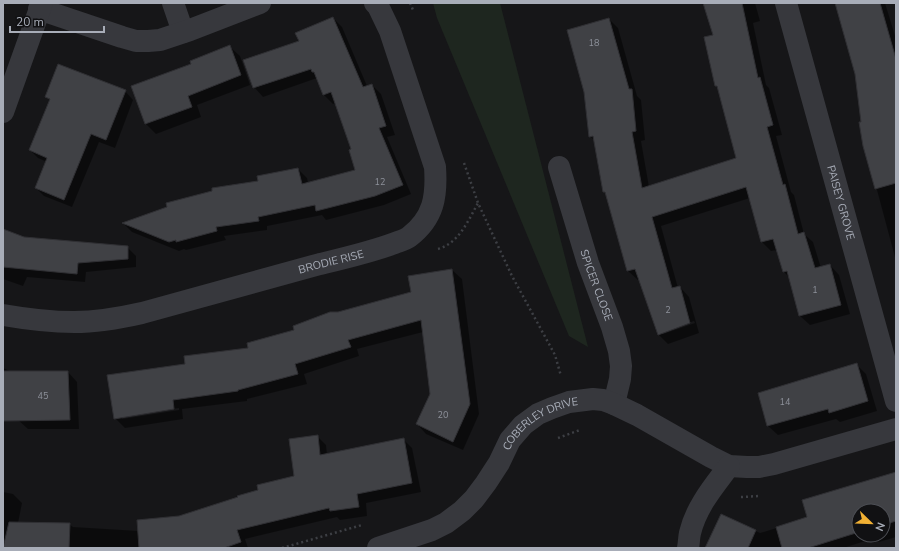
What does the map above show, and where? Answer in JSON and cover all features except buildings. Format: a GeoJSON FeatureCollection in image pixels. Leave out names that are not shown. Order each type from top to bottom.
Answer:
{"type":"FeatureCollection","features":[{"type":"Feature","properties":{"kind":"street"},"geometry":{"type":"LineString","coordinates":[[173,3],[184,32]]}},
{"type":"Feature","properties":{"kind":"street"},"geometry":{"type":"LineString","coordinates":[[3,112],[40,6],[90,27],[136,41],[148,41],[160,40],[184,32],[260,3]]}},
{"type":"Feature","properties":{"kind":"street","name":"BRODIE RISE"},"geometry":{"type":"LineString","coordinates":[[3,315],[47,321],[74,322],[119,318],[383,248],[408,238],[420,228],[429,215],[434,201],[436,186],[435,167],[390,31],[378,6],[375,3]]}},
{"type":"Feature","properties":{"kind":"street","name":"PAISEY GROVE"},"geometry":{"type":"LineString","coordinates":[[786,3],[896,401]]}},
{"type":"Feature","properties":{"kind":"street","name":"SPICER CLOSE"},"geometry":{"type":"LineString","coordinates":[[559,166],[588,263],[612,327],[619,351],[621,366],[620,379],[614,404]]}},
{"type":"Feature","properties":{"kind":"street","name":"COBERLEY DRIVE"},"geometry":{"type":"LineString","coordinates":[[378,548],[432,530],[446,523],[462,511],[474,499],[486,483],[510,440],[523,425],[538,414],[569,402],[593,399],[603,400],[614,404],[638,415],[729,466],[759,467],[774,464],[896,429]]}},
{"type":"Feature","properties":{"kind":"street"},"geometry":{"type":"LineString","coordinates":[[688,548],[690,533],[697,514],[708,494],[729,466]]}},
{"type":"Feature","properties":{"kind":"path"},"geometry":{"type":"LineString","coordinates":[[410,3],[413,10]]}},
{"type":"Feature","properties":{"kind":"path"},"geometry":{"type":"LineString","coordinates":[[462,158],[478,203],[512,276],[555,355],[569,402]]}},
{"type":"Feature","properties":{"kind":"path"},"geometry":{"type":"LineString","coordinates":[[553,439],[586,429]]}},
{"type":"Feature","properties":{"kind":"path"},"geometry":{"type":"LineString","coordinates":[[712,489],[727,495],[741,497],[763,496]]}},
{"type":"Feature","properties":{"kind":"path"},"geometry":{"type":"LineString","coordinates":[[282,548],[364,524]]}},
{"type":"Feature","properties":{"kind":"shaded area"},"geometry":{"type":"Polygon","coordinates":[[[433,3],[500,3],[588,347],[569,336],[437,18],[433,3]]]}}]}
